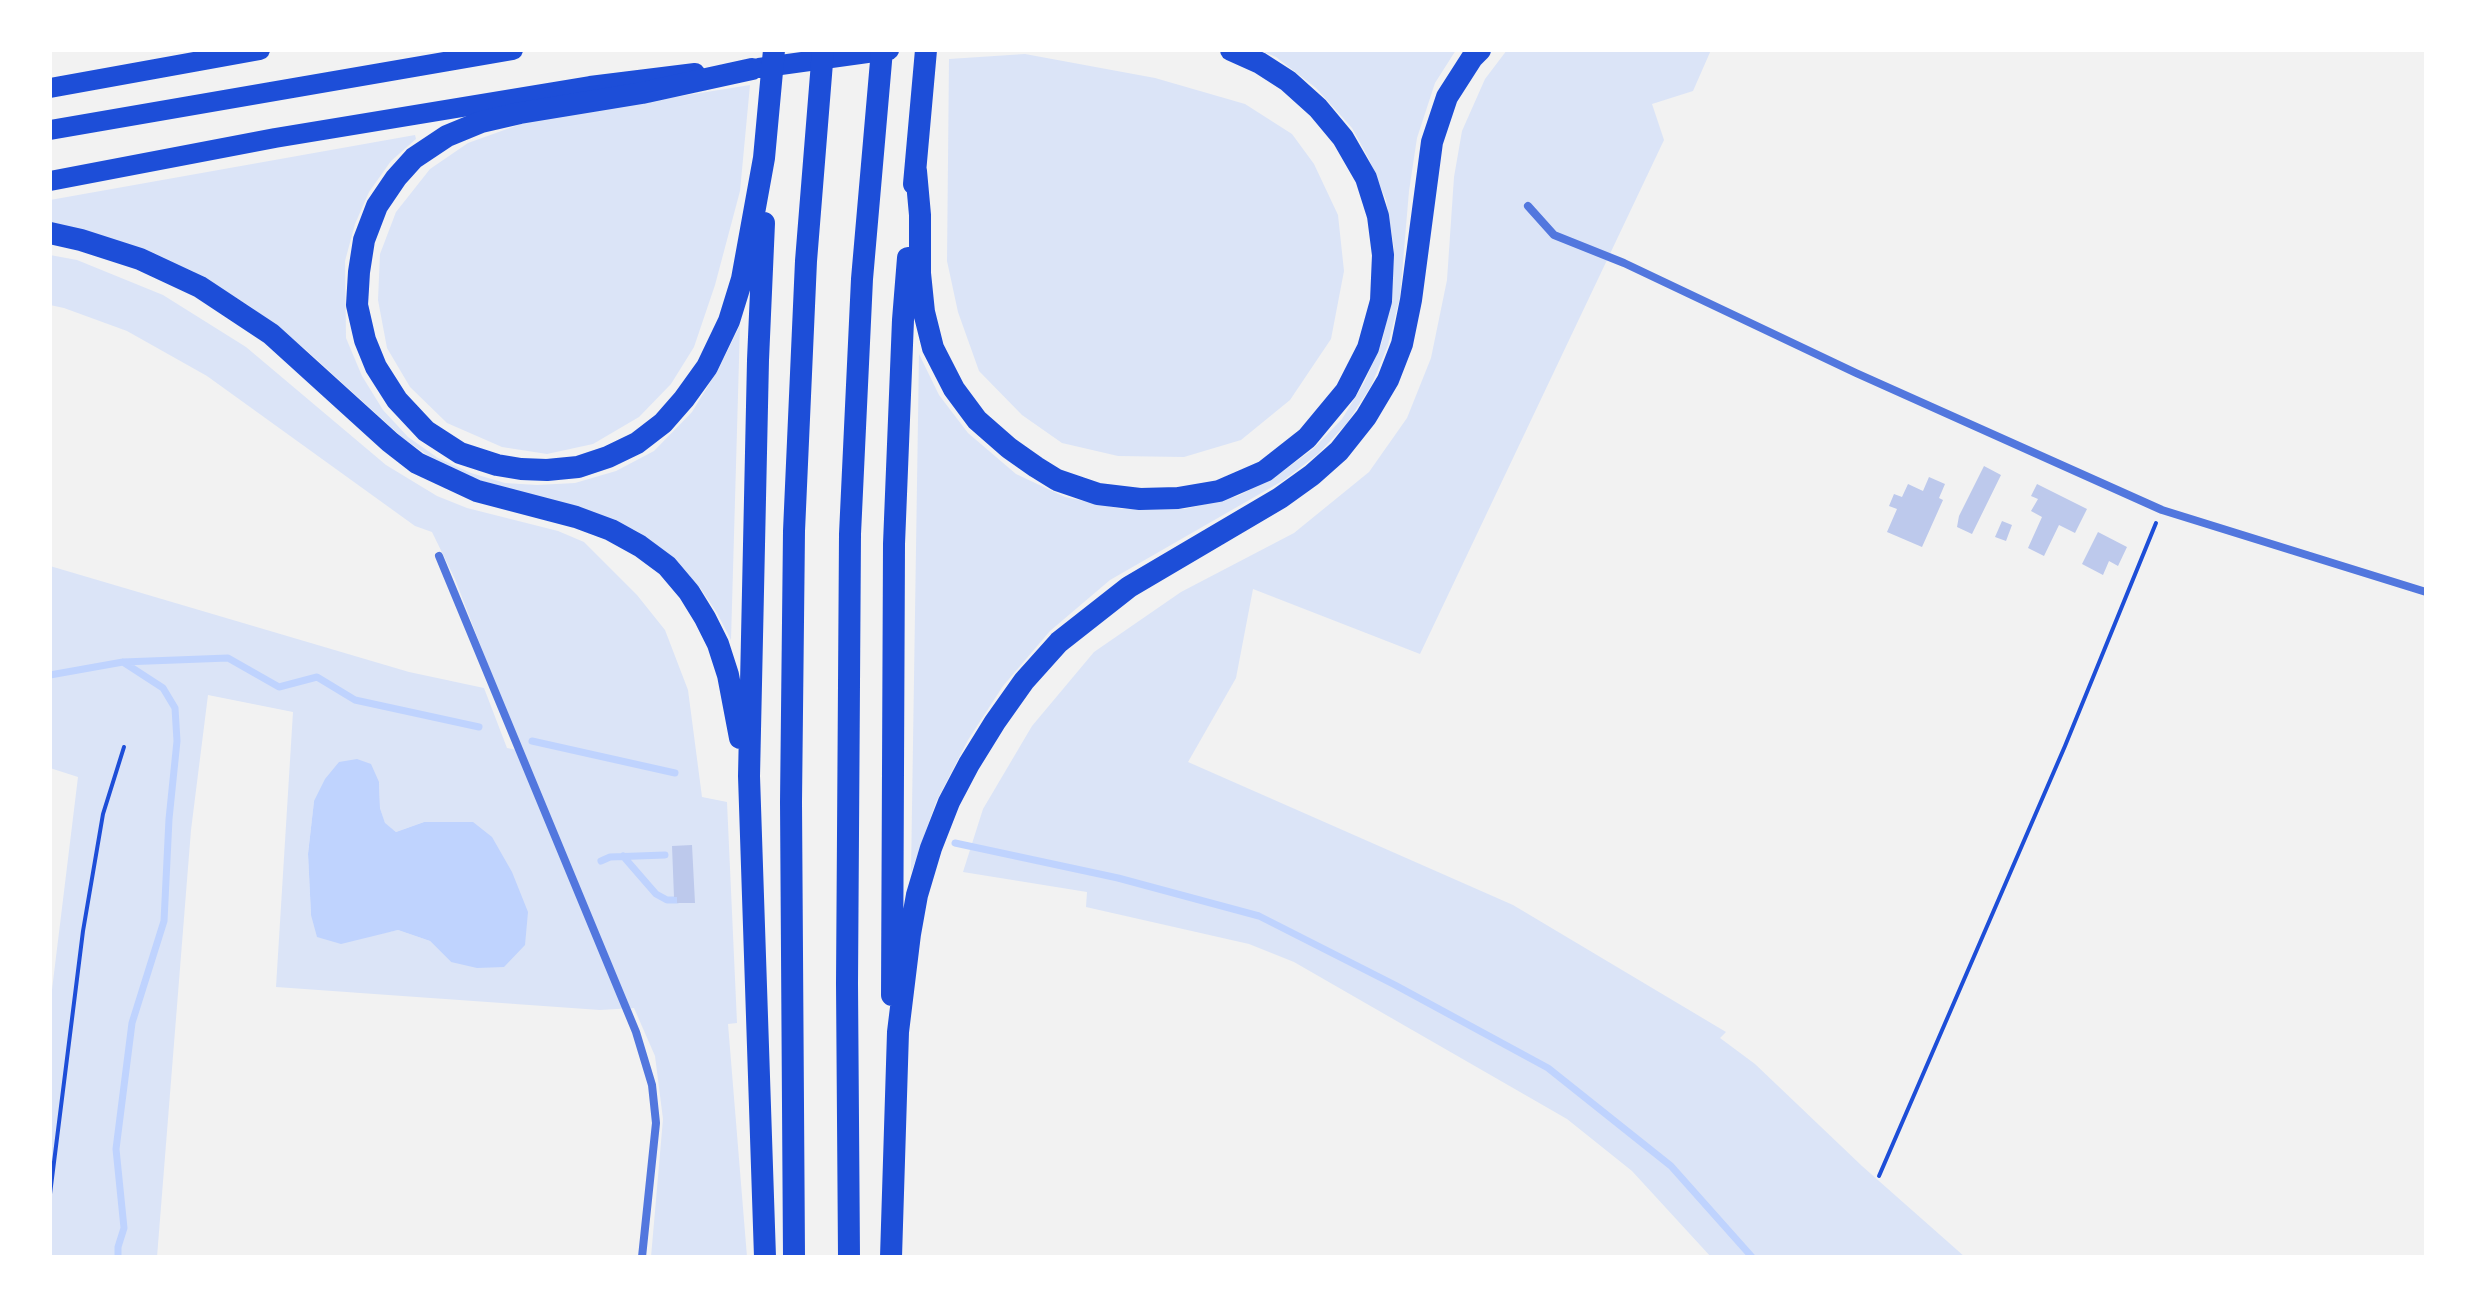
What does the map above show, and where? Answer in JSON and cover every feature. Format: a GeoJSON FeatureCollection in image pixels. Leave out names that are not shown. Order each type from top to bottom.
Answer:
{"type":"FeatureCollection","features":[{"type":"Feature","properties":{"kind":"highway"},"geometry":{"type":"LineString","coordinates":[[50,88],[260,50]]}},
{"type":"Feature","properties":{"kind":"highway"},"geometry":{"type":"LineString","coordinates":[[50,130],[513,50]]}},
{"type":"Feature","properties":{"kind":"highway"},"geometry":{"type":"LineString","coordinates":[[752,69],[642,93],[481,122],[447,136],[414,158],[377,206],[364,240],[357,305],[365,340],[376,367],[397,400],[426,431],[460,453],[497,465],[547,470],[578,467],[608,457],[637,443],[663,423],[707,367],[729,321],[742,279],[764,158],[774,50]]}},
{"type":"Feature","properties":{"kind":"highway"},"geometry":{"type":"LineString","coordinates":[[794,1257],[791,802],[794,531],[806,261],[823,50]]}},
{"type":"Feature","properties":{"kind":"highway"},"geometry":{"type":"LineString","coordinates":[[849,1257],[847,908],[850,534],[862,279],[882,50]]}},
{"type":"Feature","properties":{"kind":"highway"},"geometry":{"type":"LineString","coordinates":[[50,181],[275,138],[590,86],[752,69],[889,50]]}},
{"type":"Feature","properties":{"kind":"highway"},"geometry":{"type":"LineString","coordinates":[[898,1032],[891,991],[894,544],[903,320],[926,50]]}},
{"type":"Feature","properties":{"kind":"highway"},"geometry":{"type":"LineString","coordinates":[[916,171],[924,312],[933,348],[954,389],[977,420],[1009,448],[1057,480],[1098,494],[1140,499],[1178,498],[1219,491],[1265,471],[1307,438],[1346,391],[1368,348],[1375,324],[1381,301],[1383,255],[1378,216],[1366,178],[1343,138],[1318,108],[1288,81],[1260,63],[1231,50]]}},
{"type":"Feature","properties":{"kind":"highway"},"geometry":{"type":"LineString","coordinates":[[891,1257],[898,1032],[910,934],[917,895],[949,802],[969,764],[1024,681],[1059,642],[1129,587],[1280,498],[1312,475],[1339,451],[1366,417],[1388,380],[1402,344],[1411,300],[1432,142],[1447,97],[1480,50]]}},
{"type":"Feature","properties":{"kind":"highway"},"geometry":{"type":"LineString","coordinates":[[764,158],[749,776],[765,1257]]}},
{"type":"Feature","properties":{"kind":"highway"},"geometry":{"type":"LineString","coordinates":[[50,233],[140,259],[200,287],[271,334],[417,463],[477,491],[576,517],[611,530],[667,566],[689,592],[718,644],[728,675],[749,776]]}},
{"type":"Feature","properties":{"kind":"street"},"geometry":{"type":"LineString","coordinates":[[1528,206],[1554,235],[1624,263],[1856,373],[2162,510],[2426,592]]}},
{"type":"Feature","properties":{"kind":"street"},"geometry":{"type":"LineString","coordinates":[[439,556],[640,1045],[652,1085],[656,1123],[642,1257]]}},
{"type":"Feature","properties":{"kind":"path"},"geometry":{"type":"LineString","coordinates":[[1879,1176],[2065,746],[2162,510]]}},
{"type":"Feature","properties":{"kind":"path"},"geometry":{"type":"LineString","coordinates":[[50,1194],[83,931],[103,814],[124,747]]}},
{"type":"Feature","properties":{"kind":"shaded area"},"geometry":{"type":"Polygon","coordinates":[[[1259,50],[1456,50],[1435,83],[1417,138],[1400,297],[1388,345],[1371,386],[1347,423],[1318,454],[1284,480],[1110,580],[1050,631],[1003,686],[968,740],[936,802],[911,873],[919,354],[939,395],[968,433],[1016,474],[1065,497],[1122,509],[1185,509],[1238,496],[1279,474],[1313,449],[1342,419],[1364,383],[1382,342],[1392,296],[1394,248],[1386,200],[1369,159],[1352,128],[1316,88],[1276,57],[1259,50]]]}},
{"type":"Feature","properties":{"kind":"shaded area"},"geometry":{"type":"Polygon","coordinates":[[[1507,50],[1711,50],[1693,91],[1652,104],[1664,140],[1420,654],[1253,589],[1236,678],[1188,762],[1513,905],[1726,1032],[1720,1038],[1755,1064],[1862,1166],[1965,1257],[1711,1257],[1632,1171],[1567,1119],[1294,962],[1249,944],[1086,907],[1087,892],[963,872],[983,809],[1032,726],[1094,652],[1181,592],[1294,533],[1369,472],[1407,418],[1431,358],[1447,280],[1454,177],[1462,131],[1485,79],[1507,50]]]}},
{"type":"Feature","properties":{"kind":"shaded area"},"geometry":{"type":"Polygon","coordinates":[[[1025,54],[1155,78],[1245,104],[1292,134],[1314,164],[1338,215],[1344,271],[1331,339],[1290,400],[1241,440],[1184,457],[1118,456],[1062,443],[1022,415],[979,371],[958,312],[947,261],[949,59],[1025,54]]]}},
{"type":"Feature","properties":{"kind":"shaded area"},"geometry":{"type":"Polygon","coordinates":[[[750,85],[740,191],[715,285],[694,347],[671,384],[639,417],[593,444],[547,454],[502,447],[447,423],[410,387],[387,348],[378,300],[380,254],[396,212],[430,169],[468,143],[532,120],[750,85]]]}},
{"type":"Feature","properties":{"kind":"shaded area"},"geometry":{"type":"Polygon","coordinates":[[[415,135],[416,139],[391,161],[369,192],[355,224],[345,261],[346,338],[362,376],[383,410],[408,437],[438,458],[471,473],[505,483],[575,483],[616,471],[654,451],[692,412],[740,325],[731,640],[701,589],[670,555],[637,531],[598,514],[468,477],[436,461],[404,439],[305,349],[251,307],[192,271],[126,244],[50,224],[50,200],[415,135]]]}},
{"type":"Feature","properties":{"kind":"shaded area"},"geometry":{"type":"Polygon","coordinates":[[[50,255],[77,260],[163,295],[246,347],[386,465],[437,496],[467,508],[558,531],[584,542],[637,595],[665,630],[688,690],[702,797],[727,802],[737,1023],[728,1024],[747,1257],[651,1257],[663,1119],[655,1056],[634,1008],[600,1010],[276,987],[293,712],[208,695],[191,830],[157,1257],[50,1257],[50,1006],[78,777],[50,768],[50,566],[409,672],[484,688],[507,748],[521,751],[455,579],[432,532],[415,526],[207,376],[127,331],[50,305],[50,255]],[[379,782],[314,801],[308,854],[311,915],[373,935],[398,930],[430,941],[451,962],[424,822],[396,832],[385,824],[380,808],[379,782]]]}},
{"type":"Feature","properties":{"kind":"water"},"geometry":{"type":"Polygon","coordinates":[[[357,759],[371,764],[379,782],[380,808],[385,823],[396,832],[424,822],[473,822],[492,837],[512,872],[528,912],[525,945],[504,967],[477,968],[451,962],[430,941],[398,930],[341,944],[317,937],[311,915],[308,854],[314,801],[325,779],[339,762],[357,759]]]}},
{"type":"Feature","properties":{"kind":"building"},"geometry":{"type":"Polygon","coordinates":[[[1984,466],[2001,475],[1972,534],[1957,527],[1959,516],[1984,466]]]}},
{"type":"Feature","properties":{"kind":"building"},"geometry":{"type":"Polygon","coordinates":[[[1929,477],[1945,484],[1939,498],[1943,500],[1922,547],[1887,532],[1897,509],[1889,506],[1894,494],[1902,497],[1908,484],[1923,491],[1929,477]]]}},
{"type":"Feature","properties":{"kind":"building"},"geometry":{"type":"Polygon","coordinates":[[[2037,484],[2087,509],[2075,533],[2059,525],[2044,556],[2028,548],[2042,517],[2031,511],[2038,499],[2031,496],[2037,484]]]}},
{"type":"Feature","properties":{"kind":"building"},"geometry":{"type":"Polygon","coordinates":[[[2002,521],[2012,525],[2006,541],[1995,537],[2002,521]]]}},
{"type":"Feature","properties":{"kind":"building"},"geometry":{"type":"Polygon","coordinates":[[[2098,532],[2127,547],[2118,566],[2109,561],[2103,575],[2082,564],[2098,532]]]}},
{"type":"Feature","properties":{"kind":"building"},"geometry":{"type":"Polygon","coordinates":[[[692,845],[695,903],[677,903],[677,897],[674,897],[672,846],[692,845]]]}},
{"type":"Feature","properties":{"kind":"waterway"},"geometry":{"type":"LineString","coordinates":[[50,675],[123,662],[228,658],[279,687],[317,677],[355,700],[479,727]]}},
{"type":"Feature","properties":{"kind":"waterway"},"geometry":{"type":"LineString","coordinates":[[118,1257],[124,1228],[116,1149],[132,1023],[164,921],[177,741],[175,708],[163,688],[123,662]]}},
{"type":"Feature","properties":{"kind":"waterway"},"geometry":{"type":"LineString","coordinates":[[532,741],[675,773]]}},
{"type":"Feature","properties":{"kind":"waterway"},"geometry":{"type":"LineString","coordinates":[[955,843],[1118,878],[1259,916],[1395,985],[1548,1068],[1671,1166],[1752,1257]]}},
{"type":"Feature","properties":{"kind":"waterway"},"geometry":{"type":"LineString","coordinates":[[601,861],[610,857],[665,855]]}},
{"type":"Feature","properties":{"kind":"waterway"},"geometry":{"type":"LineString","coordinates":[[623,856],[656,894],[667,900],[677,900]]}}]}
